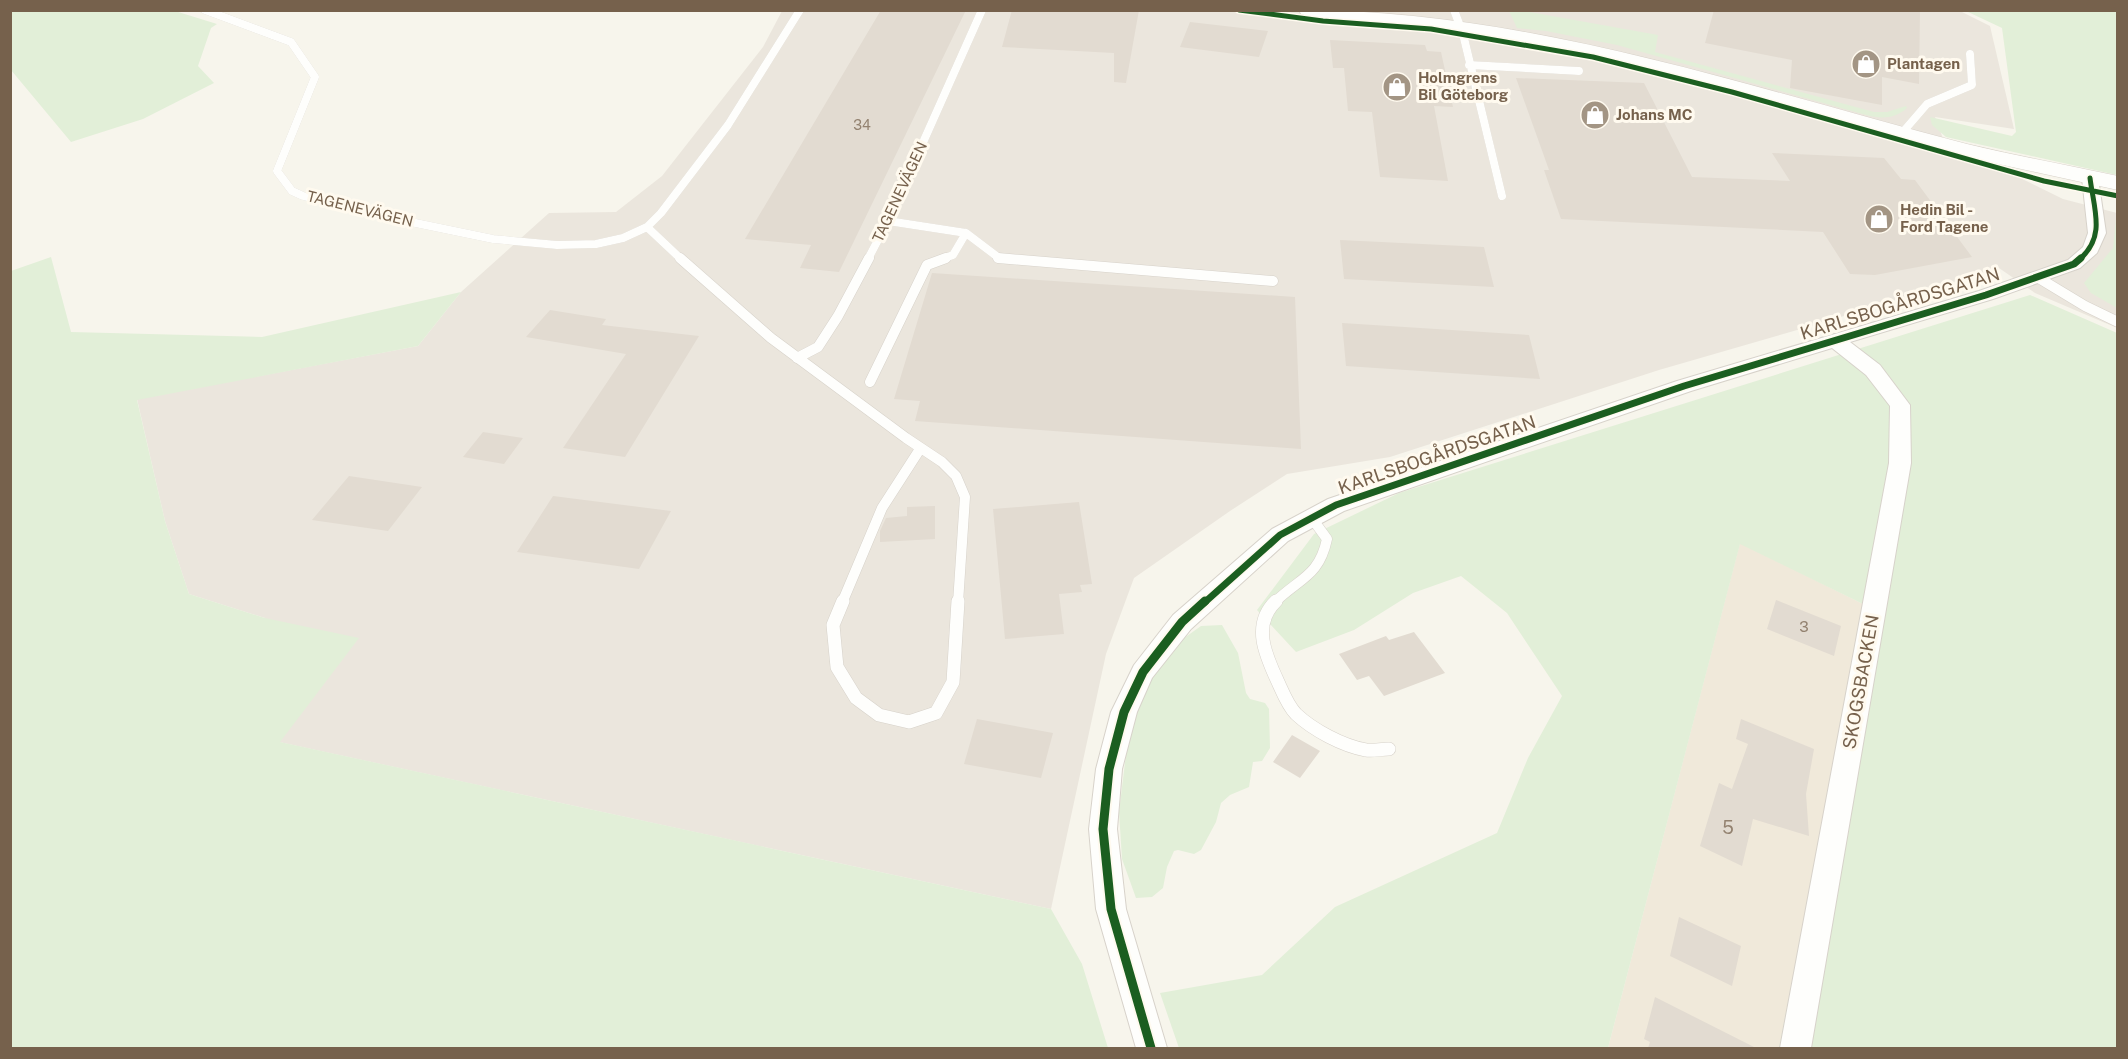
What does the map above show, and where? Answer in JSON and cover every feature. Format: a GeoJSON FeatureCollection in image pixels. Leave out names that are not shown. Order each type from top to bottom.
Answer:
{"type":"FeatureCollection","features":[{"type":"Feature","properties":{"kind":"street"},"geometry":{"type":"LineString","coordinates":[[1308,10],[1458,20],[1707,78],[1965,150],[2118,183]]}},
{"type":"Feature","properties":{"kind":"street","name":"KARLSBOGÅRDSGATAN"},"geometry":{"type":"LineString","coordinates":[[1151,1048],[1111,909],[1103,829],[1109,770],[1124,712],[1143,672],[1182,622],[1280,535],[1336,505],[1684,386],[1835,341],[2074,264],[2091,249],[2097,233],[2090,178]]}},
{"type":"Feature","properties":{"kind":"street","name":"SKOGSBACKEN"},"geometry":{"type":"LineString","coordinates":[[1796,1048],[1900,463],[1900,405],[1873,370],[1835,341]]}},
{"type":"Feature","properties":{"kind":"lane","name":"TAGENEVÄGEN"},"geometry":{"type":"LineString","coordinates":[[205,10],[291,42],[315,77],[277,171],[292,191],[372,214],[493,239],[557,245],[596,244],[623,238],[647,226],[661,213],[728,125],[800,10]]}},
{"type":"Feature","properties":{"kind":"lane","name":"TAGENEVÄGEN"},"geometry":{"type":"LineString","coordinates":[[797,358],[818,346],[838,316],[888,221],[982,10]]}},
{"type":"Feature","properties":{"kind":"lane"},"geometry":{"type":"LineString","coordinates":[[1458,20],[1502,196]]}},
{"type":"Feature","properties":{"kind":"lane"},"geometry":{"type":"LineString","coordinates":[[1902,133],[1927,104],[1972,85],[1970,54]]}},
{"type":"Feature","properties":{"kind":"lane"},"geometry":{"type":"LineString","coordinates":[[1469,65],[1579,71]]}},
{"type":"Feature","properties":{"kind":"lane"},"geometry":{"type":"LineString","coordinates":[[888,221],[966,233],[999,258],[1273,281]]}},
{"type":"Feature","properties":{"kind":"lane"},"geometry":{"type":"LineString","coordinates":[[647,226],[728,302],[797,358],[920,449],[952,468],[962,481],[965,497],[953,682],[936,713],[909,722],[879,716],[856,698],[837,667],[833,625],[882,508],[920,449]]}},
{"type":"Feature","properties":{"kind":"lane"},"geometry":{"type":"LineString","coordinates":[[870,382],[927,265],[953,255],[966,233]]}},
{"type":"Feature","properties":{"kind":"lane"},"geometry":{"type":"LineString","coordinates":[[2037,277],[2085,306],[2118,322]]}},
{"type":"Feature","properties":{"kind":"lane"},"geometry":{"type":"LineString","coordinates":[[1311,517],[1327,540],[1323,560],[1313,572],[1277,601],[1265,615],[1261,638],[1266,656],[1295,713],[1336,739],[1366,750],[1389,749]]}},
{"type":"Feature","properties":{"kind":"shaded area"},"geometry":{"type":"Polygon","coordinates":[[[782,11],[1960,11],[1990,26],[2014,129],[1935,117],[1950,157],[2010,173],[2063,199],[2117,213],[2117,328],[2035,293],[1999,268],[1659,370],[1390,457],[1287,474],[1134,578],[1106,654],[1051,909],[279,742],[265,618],[189,594],[165,521],[137,399],[418,346],[461,292],[549,213],[616,212],[662,176],[763,47],[782,11]]]}},
{"type":"Feature","properties":{"kind":"shaded area"},"geometry":{"type":"Polygon","coordinates":[[[1740,543],[1865,605],[1779,1048],[1608,1048],[1740,543]]]}},
{"type":"Feature","properties":{"kind":"green space"},"geometry":{"type":"Polygon","coordinates":[[[10,11],[175,11],[217,24],[211,28],[198,66],[214,83],[143,119],[71,142],[11,70],[10,11]]]}},
{"type":"Feature","properties":{"kind":"green space"},"geometry":{"type":"Polygon","coordinates":[[[1509,11],[1524,11],[1658,35],[1655,52],[1874,112],[1887,112],[1906,106],[1907,108],[1888,117],[1866,115],[1617,45],[1546,31],[1517,28],[1509,11]]]}},
{"type":"Feature","properties":{"kind":"green space"},"geometry":{"type":"Polygon","coordinates":[[[1966,11],[2117,11],[2117,175],[1946,137],[1932,125],[1930,117],[2012,136],[2016,132],[2002,28],[1966,11]]]}},
{"type":"Feature","properties":{"kind":"green space"},"geometry":{"type":"Polygon","coordinates":[[[2117,210],[2117,308],[2091,293],[2084,283],[2113,248],[2117,210]]]}},
{"type":"Feature","properties":{"kind":"green space"},"geometry":{"type":"Polygon","coordinates":[[[51,257],[71,332],[262,337],[461,292],[418,346],[137,400],[165,521],[189,594],[265,618],[359,638],[280,742],[1051,909],[1082,964],[1108,1048],[11,1048],[11,271],[51,257]]]}},
{"type":"Feature","properties":{"kind":"green space"},"geometry":{"type":"Polygon","coordinates":[[[2030,295],[2117,333],[2117,1048],[1779,1048],[1865,605],[1740,544],[1608,1048],[1179,1048],[1160,993],[1262,975],[1335,907],[1497,833],[1528,758],[1562,696],[1507,613],[1461,576],[1413,593],[1354,630],[1296,652],[1257,610],[1314,534],[1399,493],[2030,295]]]}},
{"type":"Feature","properties":{"kind":"green space"},"geometry":{"type":"Polygon","coordinates":[[[1222,625],[1238,653],[1246,693],[1250,699],[1265,703],[1269,709],[1270,748],[1262,761],[1253,762],[1249,787],[1230,795],[1221,803],[1216,822],[1201,850],[1194,854],[1174,851],[1167,867],[1163,888],[1152,897],[1136,898],[1122,859],[1119,812],[1128,738],[1139,699],[1153,669],[1177,643],[1201,626],[1222,625]]]}},
{"type":"Feature","properties":{"kind":"building"},"geometry":{"type":"Polygon","coordinates":[[[881,10],[966,10],[839,272],[800,268],[811,245],[745,239],[881,10]]]}},
{"type":"Feature","properties":{"kind":"building"},"geometry":{"type":"Polygon","coordinates":[[[1012,10],[1139,10],[1126,83],[1114,82],[1114,53],[1002,47],[1012,10]]]}},
{"type":"Feature","properties":{"kind":"building","name":"Plantagen"},"geometry":{"type":"Polygon","coordinates":[[[1714,10],[1920,10],[1919,84],[1882,77],[1882,105],[1790,88],[1792,60],[1705,43],[1714,10]]]}},
{"type":"Feature","properties":{"kind":"building"},"geometry":{"type":"Polygon","coordinates":[[[1190,22],[1268,31],[1259,57],[1180,47],[1190,22]]]}},
{"type":"Feature","properties":{"kind":"building","name":"Holmgrens Bil Göteborg"},"geometry":{"type":"Polygon","coordinates":[[[1330,40],[1425,45],[1427,51],[1441,52],[1453,107],[1434,106],[1448,181],[1380,177],[1372,112],[1348,111],[1344,68],[1333,68],[1330,40]]]}},
{"type":"Feature","properties":{"kind":"building"},"geometry":{"type":"Polygon","coordinates":[[[1516,78],[1644,83],[1692,177],[1790,181],[1772,153],[1884,158],[1901,179],[1915,180],[1972,257],[1875,275],[1850,274],[1823,232],[1561,219],[1544,170],[1549,170],[1516,78]]]}},
{"type":"Feature","properties":{"kind":"building"},"geometry":{"type":"Polygon","coordinates":[[[1340,240],[1484,247],[1494,287],[1344,279],[1340,240]]]}},
{"type":"Feature","properties":{"kind":"building"},"geometry":{"type":"Polygon","coordinates":[[[932,273],[1295,297],[1301,449],[915,421],[920,401],[894,399],[932,273]]]}},
{"type":"Feature","properties":{"kind":"building"},"geometry":{"type":"Polygon","coordinates":[[[550,310],[606,319],[602,325],[699,336],[625,457],[563,448],[626,354],[526,337],[550,310]]]}},
{"type":"Feature","properties":{"kind":"building"},"geometry":{"type":"Polygon","coordinates":[[[1342,323],[1529,335],[1540,379],[1346,366],[1342,323]]]}},
{"type":"Feature","properties":{"kind":"building"},"geometry":{"type":"Polygon","coordinates":[[[483,432],[523,438],[504,464],[463,457],[483,432]]]}},
{"type":"Feature","properties":{"kind":"building"},"geometry":{"type":"Polygon","coordinates":[[[349,476],[422,487],[388,531],[312,520],[349,476]]]}},
{"type":"Feature","properties":{"kind":"building"},"geometry":{"type":"Polygon","coordinates":[[[553,496],[671,511],[639,569],[517,552],[553,496]]]}},
{"type":"Feature","properties":{"kind":"building"},"geometry":{"type":"Polygon","coordinates":[[[1079,502],[1092,584],[1080,585],[1082,592],[1059,594],[1064,634],[1005,639],[993,509],[1079,502]]]}},
{"type":"Feature","properties":{"kind":"building"},"geometry":{"type":"Polygon","coordinates":[[[935,506],[935,539],[880,542],[880,531],[886,518],[907,516],[907,507],[935,506]]]}},
{"type":"Feature","properties":{"kind":"building"},"geometry":{"type":"Polygon","coordinates":[[[1776,600],[1841,626],[1834,656],[1767,629],[1776,600]]]}},
{"type":"Feature","properties":{"kind":"building"},"geometry":{"type":"Polygon","coordinates":[[[1414,632],[1445,673],[1384,696],[1369,676],[1357,680],[1339,654],[1386,636],[1389,640],[1414,632]]]}},
{"type":"Feature","properties":{"kind":"building"},"geometry":{"type":"Polygon","coordinates":[[[977,719],[1053,733],[1041,778],[964,764],[977,719]]]}},
{"type":"Feature","properties":{"kind":"building"},"geometry":{"type":"Polygon","coordinates":[[[1741,719],[1814,749],[1806,794],[1809,836],[1753,819],[1742,866],[1700,846],[1719,783],[1732,789],[1748,744],[1736,739],[1741,719]]]}},
{"type":"Feature","properties":{"kind":"building"},"geometry":{"type":"Polygon","coordinates":[[[1292,735],[1320,751],[1300,778],[1273,762],[1292,735]]]}},
{"type":"Feature","properties":{"kind":"building"},"geometry":{"type":"Polygon","coordinates":[[[1679,917],[1741,946],[1732,986],[1670,956],[1679,917]]]}},
{"type":"Feature","properties":{"kind":"building"},"geometry":{"type":"Polygon","coordinates":[[[1655,997],[1756,1048],[1648,1048],[1650,1042],[1644,1039],[1655,997]]]}},
{"type":"Feature","properties":{"kind":"cycle path"},"geometry":{"type":"LineString","coordinates":[[1239,10],[1323,21],[1431,29],[1593,57],[1732,92],[2044,181],[2118,196]]}},
{"type":"Feature","properties":{"kind":"cycle path"},"geometry":{"type":"LineString","coordinates":[[1151,1048],[1111,909],[1103,829],[1109,769],[1124,712],[1143,672],[1182,622],[1280,535],[1336,505],[1684,386],[1986,295],[2074,264],[2091,249],[2097,233],[2090,178]]}},
{"type":"Feature","properties":{"kind":"place","name":"Plantagen"},"geometry":{"type":"Point","coordinates":[1866,64]}},
{"type":"Feature","properties":{"kind":"place","name":"Holmgrens Bil Göteborg"},"geometry":{"type":"Point","coordinates":[1397,87]}},
{"type":"Feature","properties":{"kind":"place","name":"Johans MC"},"geometry":{"type":"Point","coordinates":[1595,115]}},
{"type":"Feature","properties":{"kind":"place","name":"Hedin Bil - Ford Tagene"},"geometry":{"type":"Point","coordinates":[1879,219]}}]}
